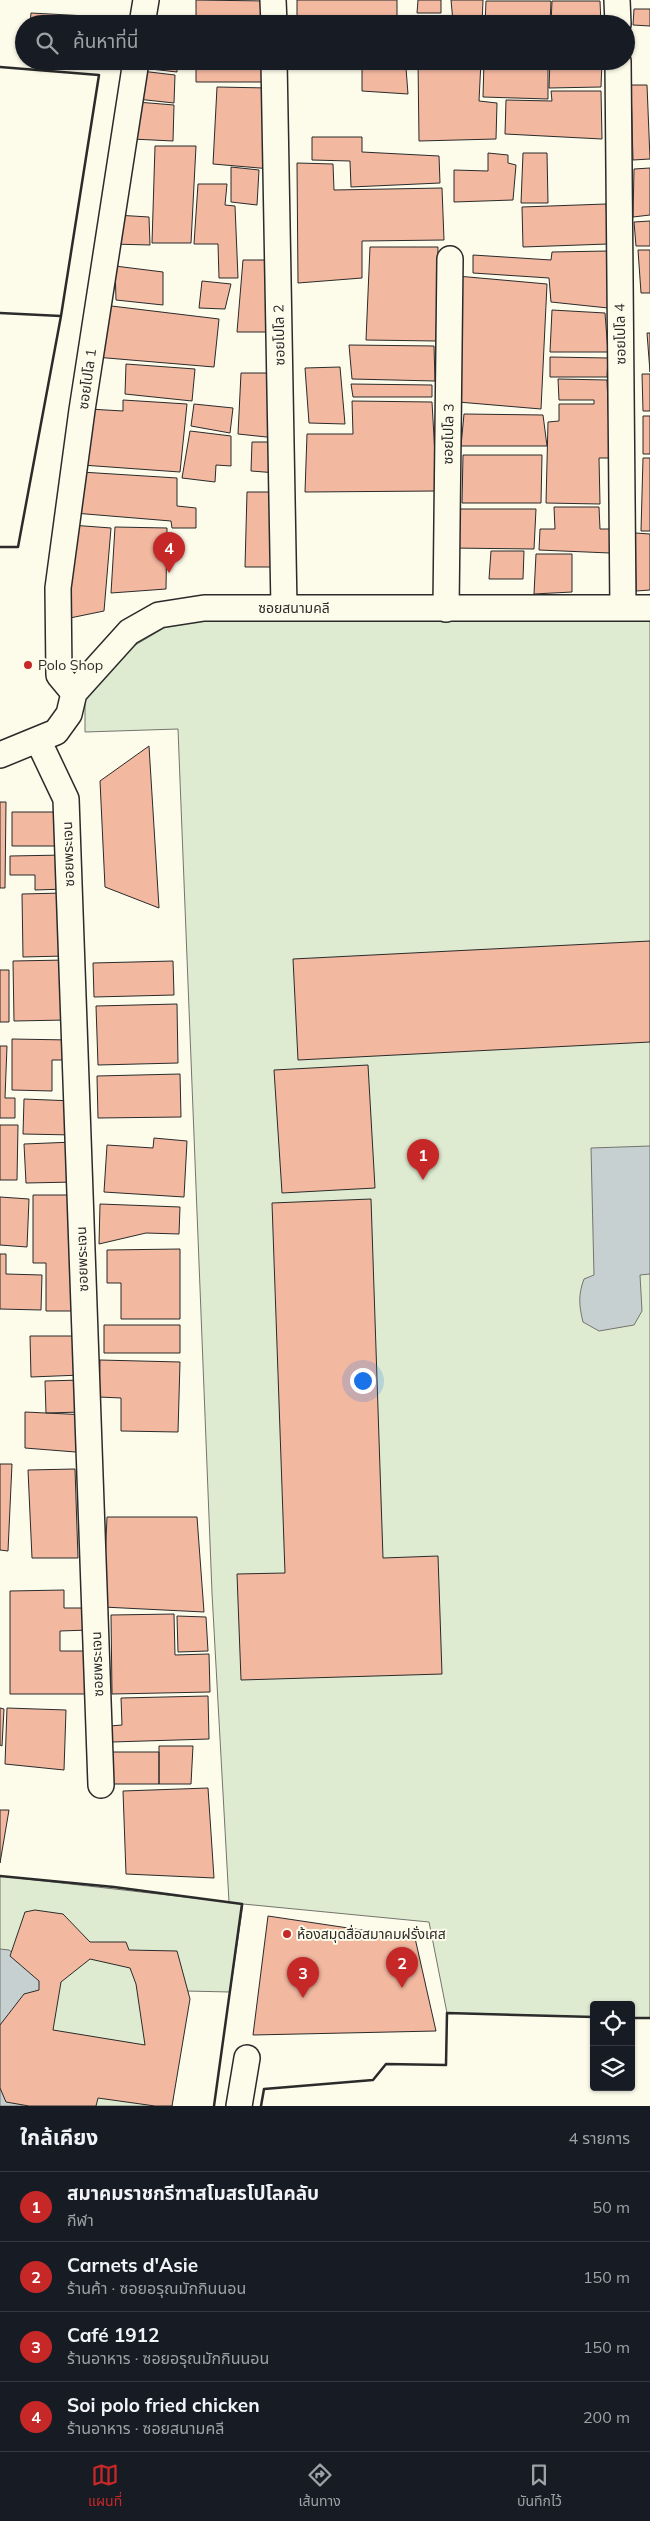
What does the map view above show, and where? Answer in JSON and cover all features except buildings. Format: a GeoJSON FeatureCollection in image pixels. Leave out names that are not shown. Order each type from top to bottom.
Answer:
{"type":"FeatureCollection","features":[{"type":"Feature","properties":{"kind":"street"},"geometry":{"type":"LineString","coordinates":[[144,15],[146,0]]}},
{"type":"Feature","properties":{"kind":"street"},"geometry":{"type":"LineString","coordinates":[[273,0],[274,15]]}},
{"type":"Feature","properties":{"kind":"street"},"geometry":{"type":"LineString","coordinates":[[618,0],[618,15]]}},
{"type":"Feature","properties":{"kind":"street","name":"ซอยโปโล 1"},"geometry":{"type":"LineString","coordinates":[[74,692],[59,675],[58,588],[82,410],[135,70]]}},
{"type":"Feature","properties":{"kind":"street","name":"ซอยโปโล 2"},"geometry":{"type":"LineString","coordinates":[[274,70],[284,608]]}},
{"type":"Feature","properties":{"kind":"street","name":"ซอยโปโล 4"},"geometry":{"type":"LineString","coordinates":[[618,70],[623,608]]}},
{"type":"Feature","properties":{"kind":"street","name":"ซอยโปโล 3"},"geometry":{"type":"LineString","coordinates":[[446,609],[450,259]]}},
{"type":"Feature","properties":{"kind":"street","name":"ซอยสนามคลี"},"geometry":{"type":"LineString","coordinates":[[0,755],[56,732],[69,714],[74,692],[129,632],[159,615],[204,608],[650,608]]}},
{"type":"Feature","properties":{"kind":"street","name":"ซอยพระเจน"},"geometry":{"type":"LineString","coordinates":[[38,740],[66,799],[101,1785]]}},
{"type":"Feature","properties":{"kind":"street"},"geometry":{"type":"LineString","coordinates":[[239,2106],[247,2058]]}},
{"type":"Feature","properties":{"kind":"green space"},"geometry":{"type":"Polygon","coordinates":[[[181,618],[650,621],[650,2018],[635,2018],[635,2001],[590,2001],[590,2017],[447,2013],[429,1922],[243,1904],[230,1992],[186,1991],[172,2106],[0,2106],[0,1876],[229,1902],[212,1593],[178,729],[85,732],[85,699],[120,654],[181,618]]]}},
{"type":"Feature","properties":{"kind":"shaded area"},"geometry":{"type":"Polygon","coordinates":[[[650,1146],[650,1274],[640,1275],[642,1311],[634,1325],[599,1331],[583,1322],[580,1300],[584,1279],[594,1275],[591,1148],[650,1146]]]}},
{"type":"Feature","properties":{"kind":"shaded area"},"geometry":{"type":"Polygon","coordinates":[[[0,1949],[9,1950],[47,1980],[22,2106],[0,2106],[0,1949]]]}},
{"type":"Feature","properties":{"kind":"wall"},"geometry":{"type":"LineString","coordinates":[[0,67],[15,68]]}},
{"type":"Feature","properties":{"kind":"wall"},"geometry":{"type":"LineString","coordinates":[[37,70],[99,75],[61,316]]}},
{"type":"Feature","properties":{"kind":"wall"},"geometry":{"type":"LineString","coordinates":[[0,313],[61,316],[18,547],[0,547]]}},
{"type":"Feature","properties":{"kind":"wall"},"geometry":{"type":"LineString","coordinates":[[0,1876],[114,1887],[242,1904],[214,2106]]}},
{"type":"Feature","properties":{"kind":"wall"},"geometry":{"type":"LineString","coordinates":[[261,2106],[264,2089],[373,2080],[386,2064],[446,2065],[447,2013],[590,2017]]}},
{"type":"Feature","properties":{"kind":"wall"},"geometry":{"type":"LineString","coordinates":[[635,2018],[650,2018]]}},
{"type":"Feature","properties":{"kind":"place","name":"Soi polo fried chicken"},"geometry":{"type":"Point","coordinates":[169,573]}},
{"type":"Feature","properties":{"kind":"place","name":"Polo Shop"},"geometry":{"type":"Point","coordinates":[28,665]}},
{"type":"Feature","properties":{"kind":"place","name":"สมาคมราชกรีฑาสโมสรโปโลคลับ"},"geometry":{"type":"Point","coordinates":[423,1180]}},
{"type":"Feature","properties":{"kind":"place","name":"ห้องสมุดสื่อสมาคมฝรั่งเศส"},"geometry":{"type":"Point","coordinates":[287,1934]}},
{"type":"Feature","properties":{"kind":"place","name":"Carnets d'Asie"},"geometry":{"type":"Point","coordinates":[402,1988]}},
{"type":"Feature","properties":{"kind":"place","name":"Café 1912"},"geometry":{"type":"Point","coordinates":[303,1998]}}]}
